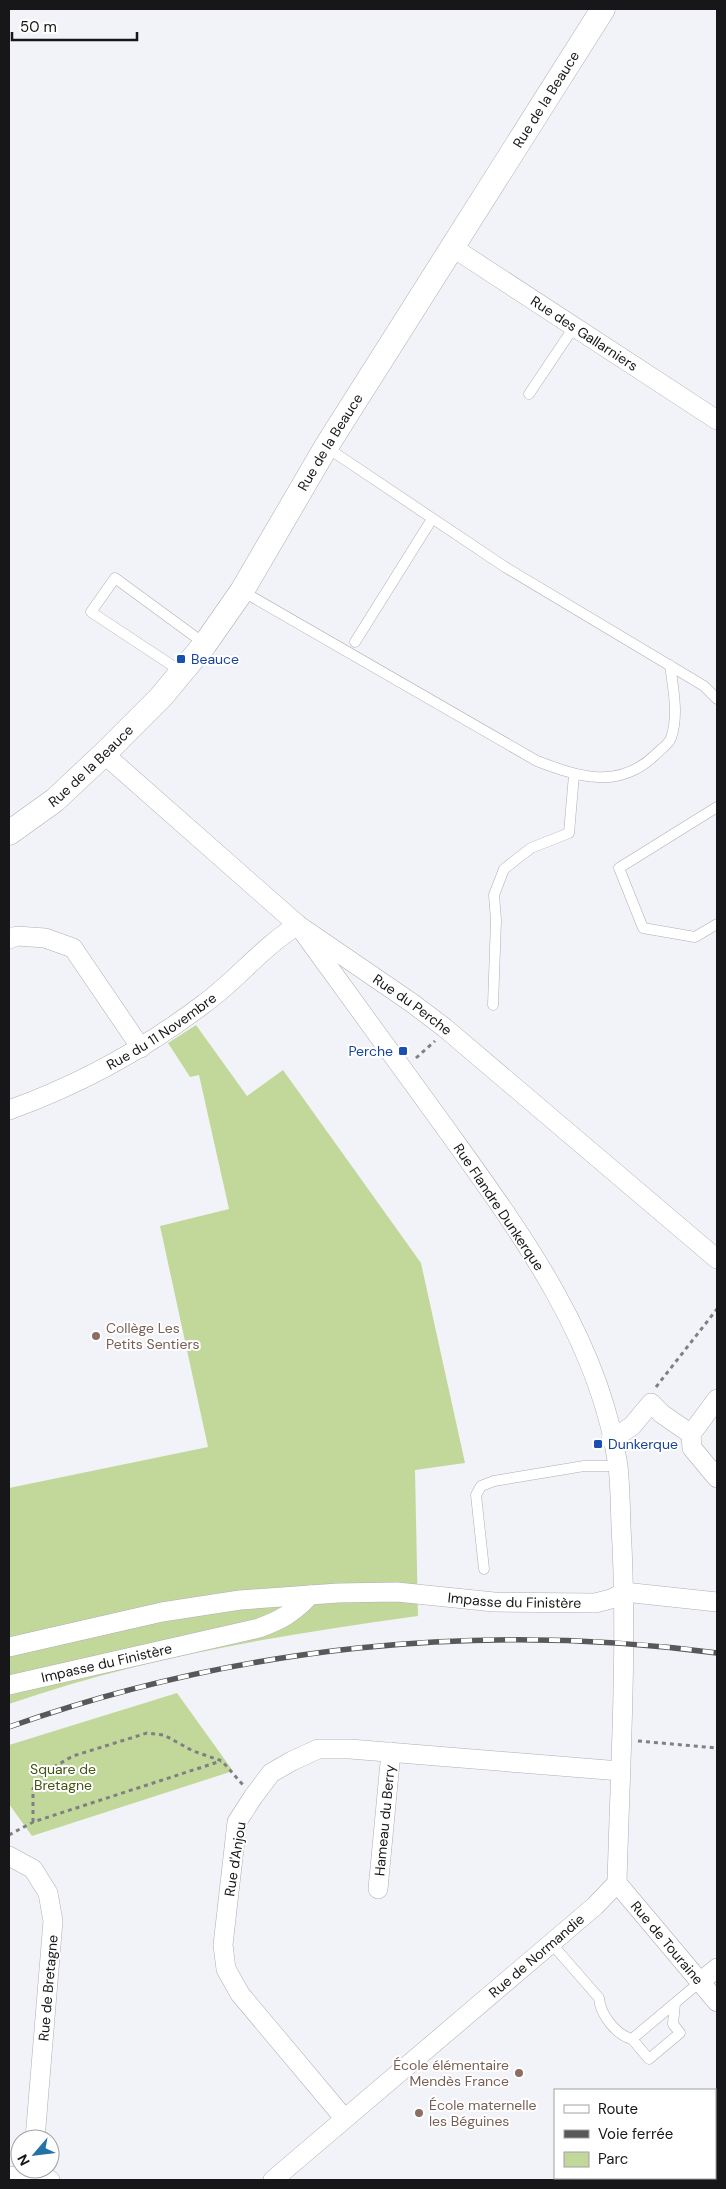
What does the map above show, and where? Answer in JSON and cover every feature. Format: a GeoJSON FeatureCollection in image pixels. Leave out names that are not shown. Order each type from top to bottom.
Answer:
{"type":"FeatureCollection","features":[{"type":"Feature","properties":{"kind":"street","name":"Rue de la Beauce"},"geometry":{"type":"LineString","coordinates":[[9,833],[55,800],[104,754],[183,673],[205,644],[242,591],[326,447],[603,9]]}},
{"type":"Feature","properties":{"kind":"street","name":"Rue des Gallarniers"},"geometry":{"type":"LineString","coordinates":[[452,247],[717,420]]}},
{"type":"Feature","properties":{"kind":"street","name":"Rue du Perche"},"geometry":{"type":"LineString","coordinates":[[104,754],[298,925],[412,1003],[445,1028],[717,1259]]}},
{"type":"Feature","properties":{"kind":"street","name":"Rue du 11 Novembre"},"geometry":{"type":"LineString","coordinates":[[9,1110],[59,1089],[141,1048],[207,1002],[277,938],[298,925]]}},
{"type":"Feature","properties":{"kind":"street","name":"Rue Flandre Dunkerque"},"geometry":{"type":"LineString","coordinates":[[298,925],[507,1214],[543,1271],[580,1342],[604,1406],[618,1466],[624,1592],[621,1739]]}},
{"type":"Feature","properties":{"kind":"street"},"geometry":{"type":"LineString","coordinates":[[9,939],[18,936],[46,938],[73,948],[141,1048]]}},
{"type":"Feature","properties":{"kind":"street"},"geometry":{"type":"LineString","coordinates":[[717,1399],[691,1434],[692,1448],[717,1478]]}},
{"type":"Feature","properties":{"kind":"street"},"geometry":{"type":"LineString","coordinates":[[612,1440],[632,1426],[651,1404],[691,1434]]}},
{"type":"Feature","properties":{"kind":"street","name":"Impasse du Finistère"},"geometry":{"type":"LineString","coordinates":[[9,1647],[162,1612],[240,1600],[310,1595],[397,1592],[494,1602],[595,1603],[611,1599],[624,1592],[717,1602]]}},
{"type":"Feature","properties":{"kind":"street","name":"Impasse du Finistère"},"geometry":{"type":"LineString","coordinates":[[9,1685],[259,1628],[282,1620],[297,1610],[310,1595]]}},
{"type":"Feature","properties":{"kind":"street"},"geometry":{"type":"LineString","coordinates":[[617,1884],[621,1739]]}},
{"type":"Feature","properties":{"kind":"street","name":"Rue d'Anjou"},"geometry":{"type":"LineString","coordinates":[[344,2118],[240,1994],[226,1969],[223,1945],[237,1822],[271,1773],[318,1749],[350,1749],[620,1771]]}},
{"type":"Feature","properties":{"kind":"street","name":"Hameau du Berry"},"geometry":{"type":"LineString","coordinates":[[378,1889],[391,1752]]}},
{"type":"Feature","properties":{"kind":"street","name":"Rue de Bretagne"},"geometry":{"type":"LineString","coordinates":[[9,1856],[33,1869],[48,1892],[53,1921],[36,2129]]}},
{"type":"Feature","properties":{"kind":"street","name":"Rue de Normandie"},"geometry":{"type":"LineString","coordinates":[[273,2180],[596,1906],[617,1884]]}},
{"type":"Feature","properties":{"kind":"street","name":"Rue de Touraine"},"geometry":{"type":"LineString","coordinates":[[617,1884],[717,2002]]}},
{"type":"Feature","properties":{"kind":"street"},"geometry":{"type":"LineString","coordinates":[[700,1982],[717,1968]]}},
{"type":"Feature","properties":{"kind":"lane"},"geometry":{"type":"LineString","coordinates":[[529,394],[574,327]]}},
{"type":"Feature","properties":{"kind":"lane"},"geometry":{"type":"LineString","coordinates":[[326,447],[504,567],[704,686],[717,699]]}},
{"type":"Feature","properties":{"kind":"lane"},"geometry":{"type":"LineString","coordinates":[[354,642],[432,519]]}},
{"type":"Feature","properties":{"kind":"lane"},"geometry":{"type":"LineString","coordinates":[[183,673],[91,612],[115,578],[205,644]]}},
{"type":"Feature","properties":{"kind":"lane"},"geometry":{"type":"LineString","coordinates":[[242,591],[537,761],[574,775],[608,777],[632,772],[651,759],[671,739],[675,703],[670,666]]}},
{"type":"Feature","properties":{"kind":"lane"},"geometry":{"type":"LineString","coordinates":[[493,1005],[496,920],[494,895],[504,869],[530,848],[569,833],[574,775]]}},
{"type":"Feature","properties":{"kind":"lane"},"geometry":{"type":"LineString","coordinates":[[717,807],[619,868],[643,928],[695,937],[717,924]]}},
{"type":"Feature","properties":{"kind":"lane"},"geometry":{"type":"LineString","coordinates":[[484,1569],[476,1495],[481,1486],[494,1481],[584,1466],[618,1466]]}},
{"type":"Feature","properties":{"kind":"lane"},"geometry":{"type":"LineString","coordinates":[[551,1943],[598,1998],[600,2008],[623,2037],[632,2039],[649,2059],[680,2033],[673,2024],[675,2003]]}},
{"type":"Feature","properties":{"kind":"lane"},"geometry":{"type":"LineString","coordinates":[[632,2039],[700,1982]]}},
{"type":"Feature","properties":{"kind":"path"},"geometry":{"type":"LineString","coordinates":[[405,1073],[420,1053],[441,1039],[445,1028]]}},
{"type":"Feature","properties":{"kind":"path"},"geometry":{"type":"LineString","coordinates":[[651,1404],[652,1392],[717,1309]]}},
{"type":"Feature","properties":{"kind":"path"},"geometry":{"type":"LineString","coordinates":[[34,1822],[33,1789],[43,1773],[83,1753],[147,1733],[164,1734],[193,1752],[222,1761],[253,1797]]}},
{"type":"Feature","properties":{"kind":"path"},"geometry":{"type":"LineString","coordinates":[[621,1739],[717,1748]]}},
{"type":"Feature","properties":{"kind":"path"},"geometry":{"type":"LineString","coordinates":[[9,1835],[34,1822],[222,1761]]}},
{"type":"Feature","properties":{"kind":"green space"},"geometry":{"type":"Polygon","coordinates":[[[196,1025],[247,1096],[283,1070],[421,1263],[465,1463],[415,1470],[418,1616],[314,1631],[211,1650],[109,1674],[9,1704],[9,1488],[208,1447],[160,1226],[229,1209],[199,1075],[190,1077],[168,1043],[196,1025]]]}},
{"type":"Feature","properties":{"kind":"green space","name":"Square de Bretagne"},"geometry":{"type":"Polygon","coordinates":[[[177,1693],[233,1771],[32,1836],[9,1804],[9,1745],[177,1693]]]}},
{"type":"Feature","properties":{"kind":"railway"},"geometry":{"type":"LineString","coordinates":[[9,1727],[95,1700],[182,1677],[270,1660],[358,1648],[448,1641],[538,1640],[628,1644],[717,1653]]}},
{"type":"Feature","properties":{"kind":"place","name":"Beauce"},"geometry":{"type":"Point","coordinates":[181,659]}},
{"type":"Feature","properties":{"kind":"place","name":"Perche"},"geometry":{"type":"Point","coordinates":[403,1051]}},
{"type":"Feature","properties":{"kind":"place","name":"Collège Les Petits Sentiers"},"geometry":{"type":"Point","coordinates":[96,1336]}},
{"type":"Feature","properties":{"kind":"place","name":"Dunkerque"},"geometry":{"type":"Point","coordinates":[598,1444]}},
{"type":"Feature","properties":{"kind":"place","name":"École élémentaire Mendès France"},"geometry":{"type":"Point","coordinates":[519,2073]}},
{"type":"Feature","properties":{"kind":"place","name":"École maternelle les Béguines"},"geometry":{"type":"Point","coordinates":[419,2113]}}]}
